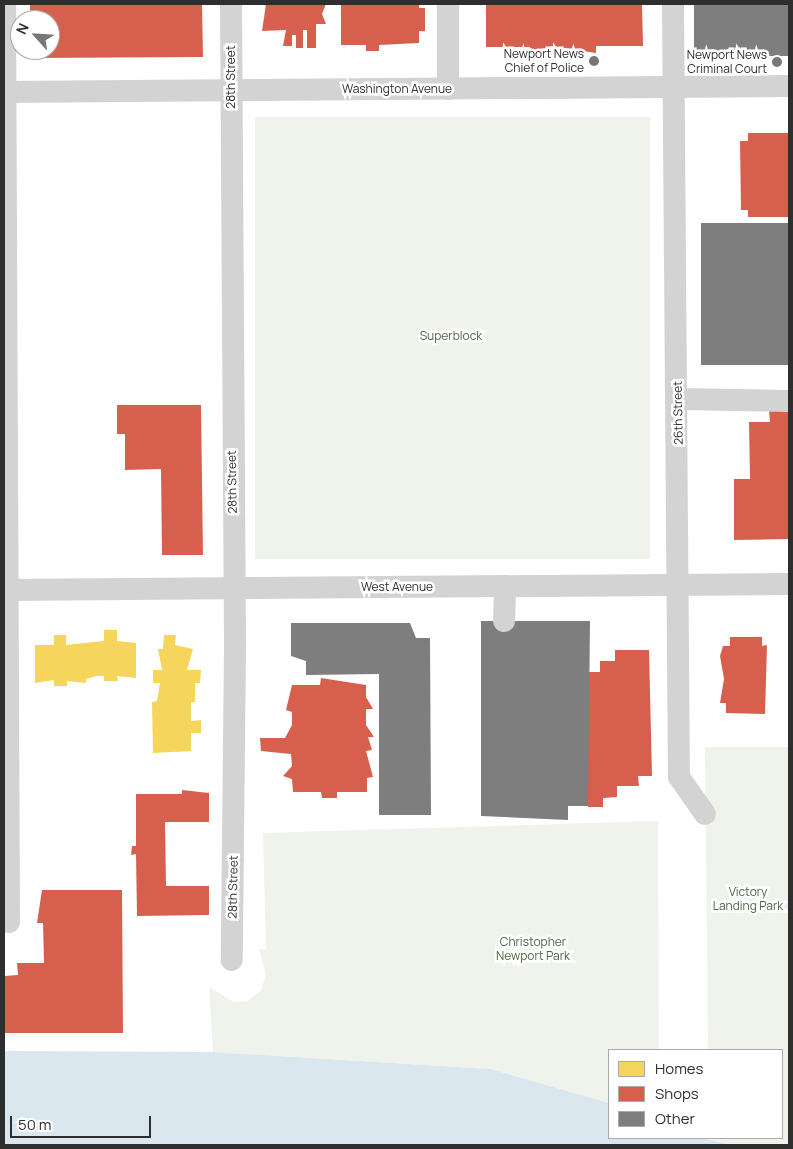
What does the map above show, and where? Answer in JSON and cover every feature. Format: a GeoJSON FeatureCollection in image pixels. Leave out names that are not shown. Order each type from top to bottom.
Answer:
{"type":"FeatureCollection","features":[{"type":"Feature","properties":{"kind":"street"},"geometry":{"type":"LineString","coordinates":[[5,4],[9,922]]}},
{"type":"Feature","properties":{"kind":"street","name":"28th Street"},"geometry":{"type":"LineString","coordinates":[[231,4],[234,588],[232,960]]}},
{"type":"Feature","properties":{"kind":"street"},"geometry":{"type":"LineString","coordinates":[[448,4],[448,89]]}},
{"type":"Feature","properties":{"kind":"street","name":"26th Street"},"geometry":{"type":"LineString","coordinates":[[673,4],[680,585],[679,777],[704,814]]}},
{"type":"Feature","properties":{"kind":"street","name":"Washington Avenue"},"geometry":{"type":"LineString","coordinates":[[5,92],[789,86]]}},
{"type":"Feature","properties":{"kind":"street"},"geometry":{"type":"LineString","coordinates":[[678,399],[789,401]]}},
{"type":"Feature","properties":{"kind":"street","name":"West Avenue"},"geometry":{"type":"LineString","coordinates":[[7,590],[789,584]]}},
{"type":"Feature","properties":{"kind":"street"},"geometry":{"type":"LineString","coordinates":[[504,621],[505,586]]}},
{"type":"Feature","properties":{"kind":"green space","name":"Superblock"},"geometry":{"type":"Polygon","coordinates":[[[255,117],[650,117],[650,559],[255,559],[255,117]]]}},
{"type":"Feature","properties":{"kind":"green space","name":"Victory Landing Park"},"geometry":{"type":"Polygon","coordinates":[[[705,747],[789,747],[789,1145],[731,1145],[709,1139],[783,1139],[783,1049],[708,1049],[705,747]]]}},
{"type":"Feature","properties":{"kind":"green space","name":"Christopher Newport Park"},"geometry":{"type":"Polygon","coordinates":[[[658,821],[659,1049],[608,1049],[608,1103],[491,1069],[213,1052],[209,987],[234,1002],[248,1001],[261,990],[266,975],[259,949],[266,949],[263,833],[658,821]]]}},
{"type":"Feature","properties":{"kind":"shaded area"},"geometry":{"type":"Polygon","coordinates":[[[4,1051],[213,1052],[491,1069],[608,1103],[608,1139],[708,1139],[731,1145],[4,1145],[4,1051]]]}},
{"type":"Feature","properties":{"kind":"building: Homes"},"geometry":{"type":"Polygon","coordinates":[[[104,630],[117,630],[117,641],[136,643],[136,678],[117,676],[118,681],[104,681],[104,676],[97,676],[86,679],[86,683],[67,681],[67,686],[54,686],[54,680],[35,683],[35,645],[54,645],[54,635],[66,635],[66,645],[104,641],[104,630]]]}},
{"type":"Feature","properties":{"kind":"building: Homes"},"geometry":{"type":"Polygon","coordinates":[[[164,635],[176,635],[175,645],[193,649],[187,670],[201,670],[200,683],[195,683],[195,702],[191,702],[191,721],[201,720],[201,733],[191,733],[191,751],[153,753],[152,702],[157,701],[160,683],[153,683],[153,670],[162,670],[163,675],[158,649],[163,649],[164,635]]]}},
{"type":"Feature","properties":{"kind":"building: Shops"},"geometry":{"type":"Polygon","coordinates":[[[30,4],[202,4],[203,57],[60,58],[60,10],[30,10],[30,4]]]}},
{"type":"Feature","properties":{"kind":"building: Shops"},"geometry":{"type":"Polygon","coordinates":[[[266,4],[326,4],[322,14],[326,24],[316,24],[316,48],[307,48],[307,30],[303,30],[303,48],[296,48],[296,35],[292,35],[292,46],[283,46],[286,30],[262,31],[266,4]]]}},
{"type":"Feature","properties":{"kind":"building: Shops"},"geometry":{"type":"Polygon","coordinates":[[[341,4],[419,4],[419,8],[425,8],[425,31],[419,31],[419,43],[379,45],[379,51],[366,51],[366,45],[341,45],[341,4]]]}},
{"type":"Feature","properties":{"kind":"building: Shops"},"geometry":{"type":"Polygon","coordinates":[[[486,4],[642,4],[643,46],[596,46],[596,53],[551,46],[551,53],[531,53],[530,47],[486,47],[486,4]]]}},
{"type":"Feature","properties":{"kind":"building: Shops"},"geometry":{"type":"Polygon","coordinates":[[[748,133],[789,133],[789,217],[748,217],[748,210],[741,210],[740,141],[748,141],[748,133]]]}},
{"type":"Feature","properties":{"kind":"building: Shops"},"geometry":{"type":"Polygon","coordinates":[[[117,405],[201,405],[203,555],[162,555],[161,469],[125,470],[125,434],[117,434],[117,405]]]}},
{"type":"Feature","properties":{"kind":"building: Shops"},"geometry":{"type":"Polygon","coordinates":[[[769,410],[789,410],[789,539],[734,540],[734,479],[750,479],[749,422],[770,422],[769,410]]]}},
{"type":"Feature","properties":{"kind":"building: Shops"},"geometry":{"type":"Polygon","coordinates":[[[730,637],[762,637],[762,646],[767,645],[765,714],[726,713],[726,703],[720,703],[724,679],[720,656],[723,646],[730,646],[730,637]]]}},
{"type":"Feature","properties":{"kind":"building: Shops"},"geometry":{"type":"Polygon","coordinates":[[[615,650],[649,650],[652,776],[638,776],[639,786],[617,786],[617,797],[603,798],[603,807],[588,807],[588,672],[600,672],[600,661],[615,661],[615,650]]]}},
{"type":"Feature","properties":{"kind":"building: Shops"},"geometry":{"type":"Polygon","coordinates":[[[321,678],[366,685],[366,697],[373,709],[366,709],[366,725],[374,737],[368,737],[372,750],[366,751],[373,777],[367,778],[367,792],[337,792],[337,798],[322,798],[321,792],[293,792],[292,779],[283,776],[292,766],[291,754],[261,751],[260,738],[285,738],[292,725],[292,712],[286,710],[292,685],[320,685],[321,678]]]}},
{"type":"Feature","properties":{"kind":"building: Shops"},"geometry":{"type":"Polygon","coordinates":[[[182,790],[209,793],[209,822],[165,822],[166,886],[209,886],[209,915],[137,916],[136,854],[131,855],[132,846],[136,846],[136,794],[182,794],[182,790]]]}},
{"type":"Feature","properties":{"kind":"building: Shops"},"geometry":{"type":"Polygon","coordinates":[[[42,890],[122,890],[123,1033],[4,1033],[4,976],[18,975],[17,963],[44,963],[43,923],[37,923],[42,890]]]}},
{"type":"Feature","properties":{"kind":"building: Other"},"geometry":{"type":"Polygon","coordinates":[[[694,4],[789,4],[789,56],[694,56],[694,4]]]}},
{"type":"Feature","properties":{"kind":"building: Other"},"geometry":{"type":"Polygon","coordinates":[[[701,223],[789,223],[789,365],[701,365],[701,223]]]}},
{"type":"Feature","properties":{"kind":"building: Other"},"geometry":{"type":"Polygon","coordinates":[[[481,621],[590,621],[588,806],[568,806],[568,820],[481,816],[481,621]]]}},
{"type":"Feature","properties":{"kind":"building: Other"},"geometry":{"type":"Polygon","coordinates":[[[291,623],[410,623],[416,638],[430,638],[431,815],[379,815],[379,674],[306,675],[306,661],[291,656],[291,623]]]}},
{"type":"Feature","properties":{"kind":"place","name":"Newport News Chief of Police"},"geometry":{"type":"Point","coordinates":[594,61]}},
{"type":"Feature","properties":{"kind":"place","name":"Newport News Criminal Court"},"geometry":{"type":"Point","coordinates":[777,62]}}]}
